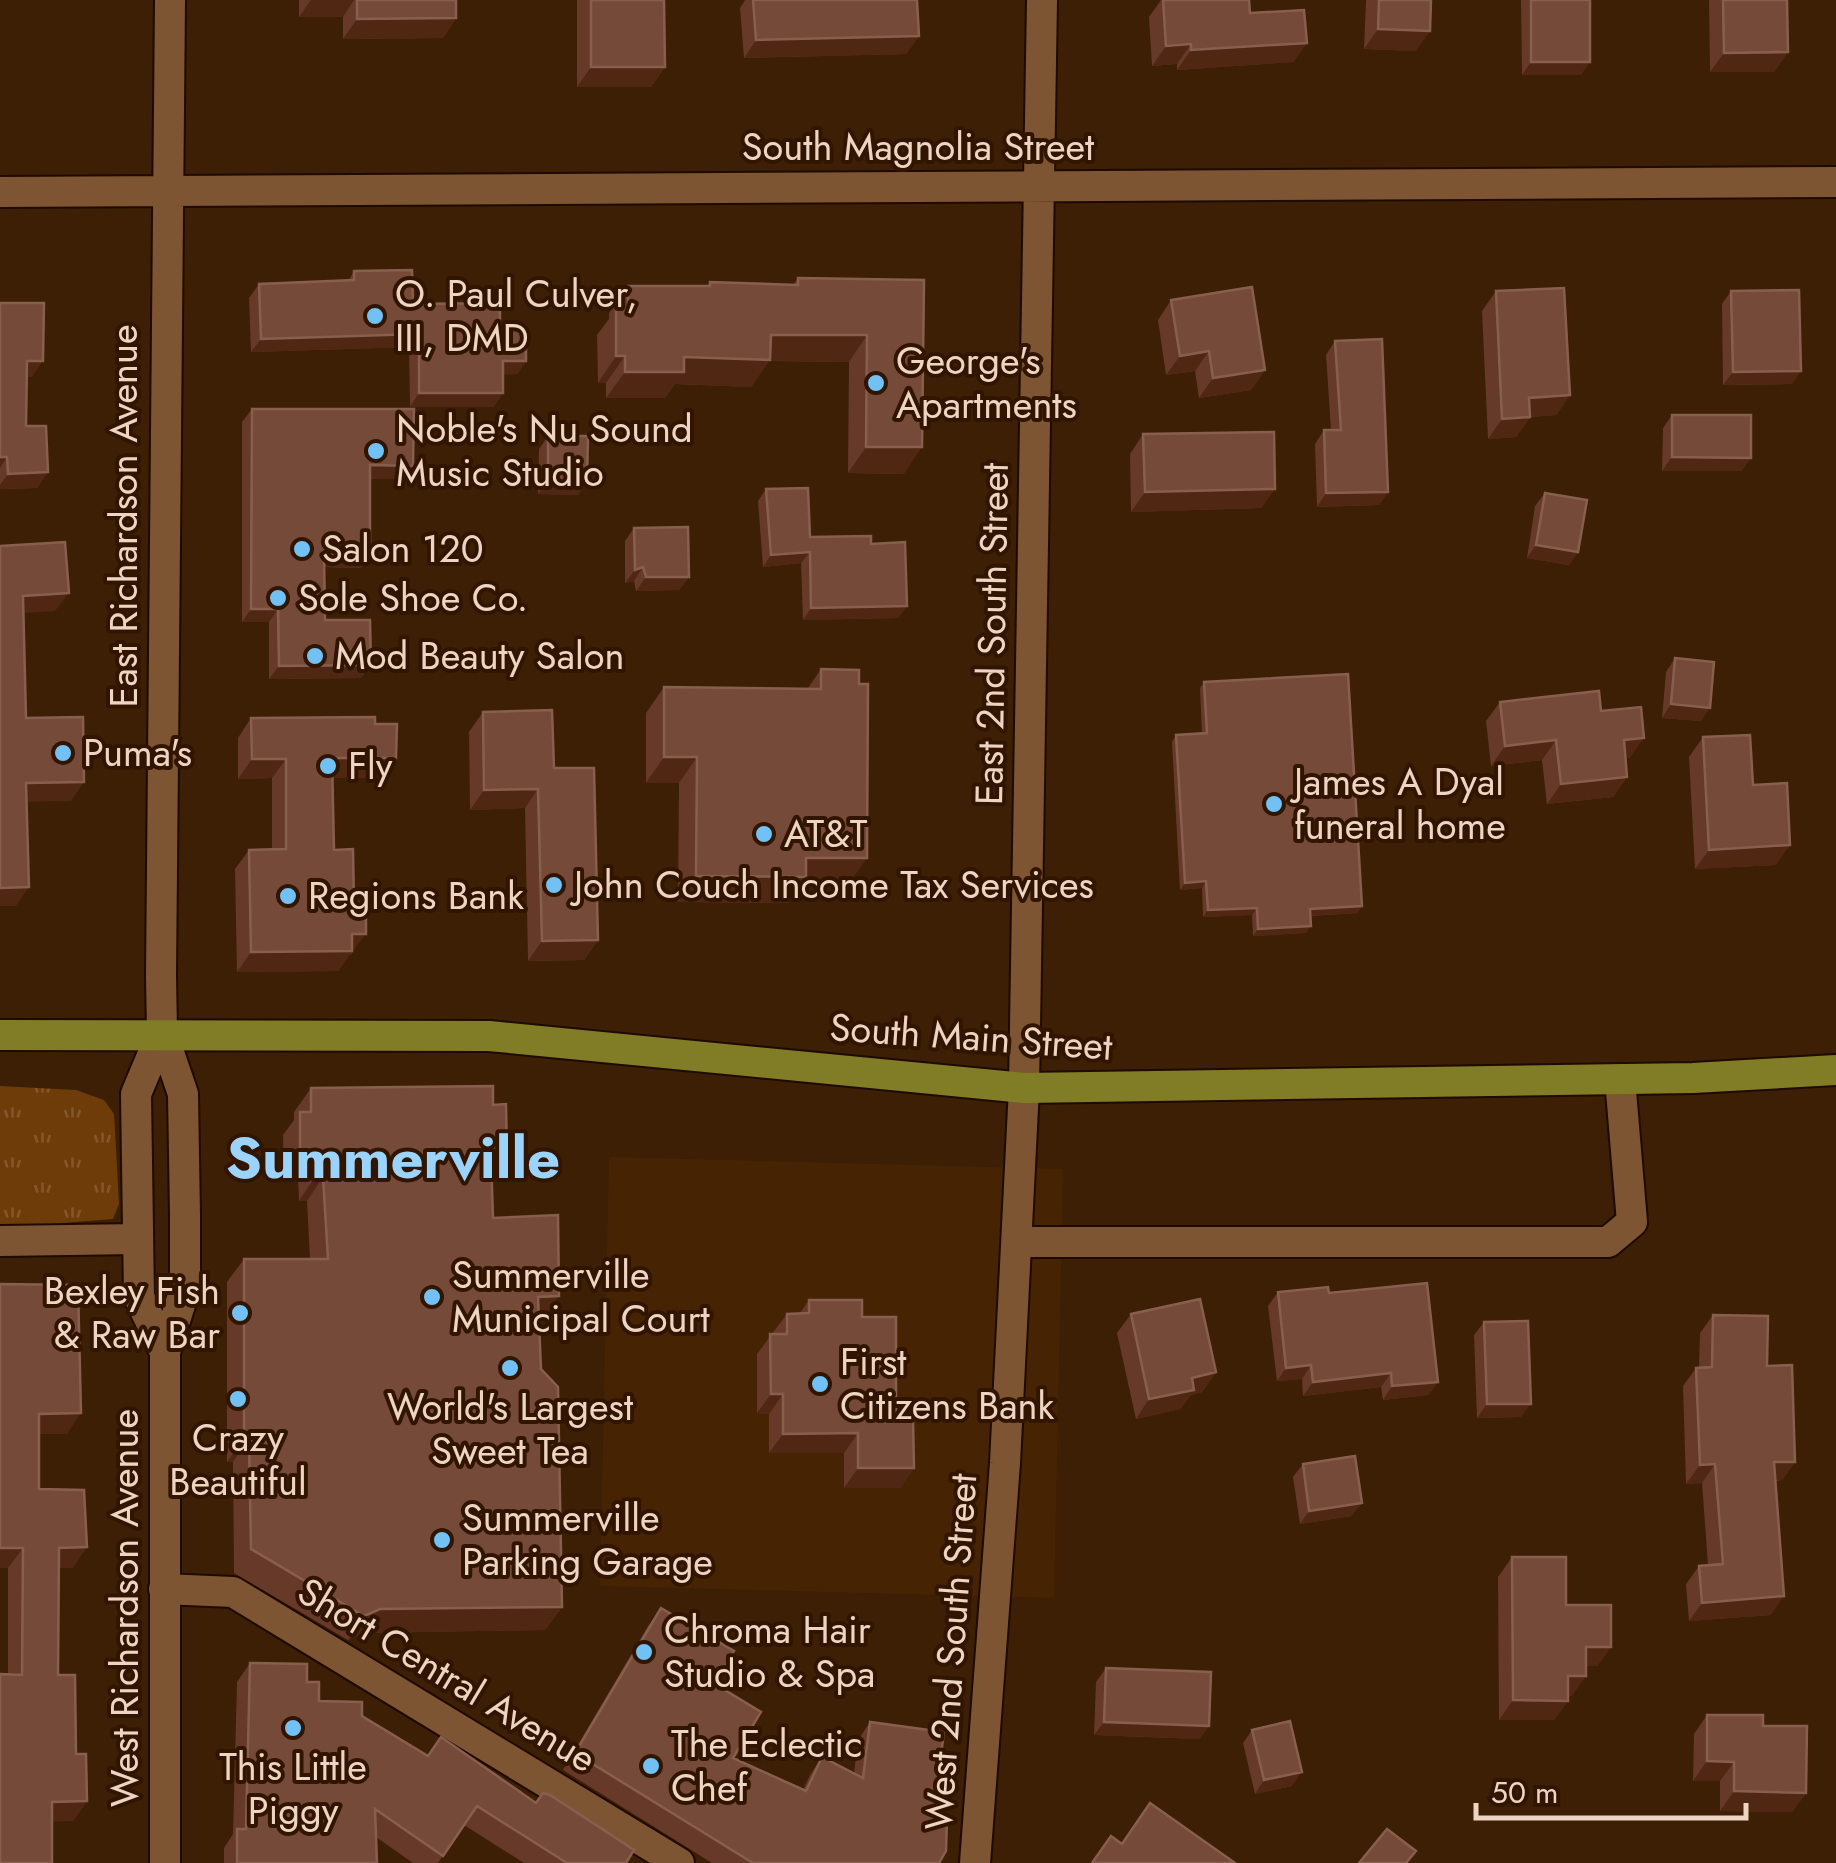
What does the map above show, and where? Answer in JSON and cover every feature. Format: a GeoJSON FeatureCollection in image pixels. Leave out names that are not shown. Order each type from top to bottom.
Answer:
{"type":"FeatureCollection","features":[{"type":"Feature","properties":{"kind":"main road","name":"South Main Street"},"geometry":{"type":"LineString","coordinates":[[0,1035],[162,1032],[489,1036],[1024,1088],[1620,1079],[1836,1070]]}},
{"type":"Feature","properties":{"kind":"street","name":"East Richardson Avenue"},"geometry":{"type":"LineString","coordinates":[[162,1032],[170,0]]}},
{"type":"Feature","properties":{"kind":"street","name":"East 2nd South Street"},"geometry":{"type":"LineString","coordinates":[[1024,1088],[1042,0]]}},
{"type":"Feature","properties":{"kind":"street","name":"South Magnolia Street"},"geometry":{"type":"LineString","coordinates":[[0,192],[1836,182]]}},
{"type":"Feature","properties":{"kind":"street","name":"West Richardson Avenue"},"geometry":{"type":"LineString","coordinates":[[162,1032],[136,1094],[139,1297],[165,1352]]}},
{"type":"Feature","properties":{"kind":"street","name":"West Richardson Avenue"},"geometry":{"type":"LineString","coordinates":[[162,1032],[183,1094],[185,1249],[185,1289],[165,1352],[165,1863]]}},
{"type":"Feature","properties":{"kind":"street"},"geometry":{"type":"LineString","coordinates":[[1017,1242],[1608,1242],[1632,1222],[1620,1079]]}},
{"type":"Feature","properties":{"kind":"street","name":"West 2nd South Street"},"geometry":{"type":"LineString","coordinates":[[975,1863],[1024,1088]]}},
{"type":"Feature","properties":{"kind":"street"},"geometry":{"type":"LineString","coordinates":[[0,1242],[138,1240]]}},
{"type":"Feature","properties":{"kind":"street","name":"Short Central Avenue"},"geometry":{"type":"LineString","coordinates":[[164,1589],[233,1592],[679,1863]]}},
{"type":"Feature","properties":{"kind":"shaded area"},"geometry":{"type":"Polygon","coordinates":[[[609,1157],[1063,1169],[1054,1598],[600,1586],[609,1157]]]}},
{"type":"Feature","properties":{"kind":"green space"},"geometry":{"type":"Polygon","coordinates":[[[0,1086],[76,1090],[104,1100],[114,1114],[119,1204],[113,1219],[0,1228],[0,1086]]]}},
{"type":"Feature","properties":{"kind":"building"},"geometry":{"type":"Polygon","coordinates":[[[357,0],[456,0],[456,18],[357,19],[357,0]]]}},
{"type":"Feature","properties":{"kind":"building"},"geometry":{"type":"Polygon","coordinates":[[[591,0],[664,0],[665,67],[591,67],[591,0]]]}},
{"type":"Feature","properties":{"kind":"building"},"geometry":{"type":"Polygon","coordinates":[[[753,0],[917,0],[919,36],[756,40],[753,0]]]}},
{"type":"Feature","properties":{"kind":"building"},"geometry":{"type":"Polygon","coordinates":[[[1163,0],[1249,0],[1250,13],[1304,10],[1307,43],[1191,50],[1191,44],[1166,46],[1163,0]]]}},
{"type":"Feature","properties":{"kind":"building"},"geometry":{"type":"Polygon","coordinates":[[[1379,0],[1431,0],[1430,31],[1378,29],[1379,0]]]}},
{"type":"Feature","properties":{"kind":"building"},"geometry":{"type":"Polygon","coordinates":[[[1531,0],[1590,0],[1590,62],[1531,62],[1531,0]]]}},
{"type":"Feature","properties":{"kind":"building"},"geometry":{"type":"Polygon","coordinates":[[[1723,0],[1787,0],[1788,52],[1724,53],[1723,0]]]}},
{"type":"Feature","properties":{"kind":"building"},"geometry":{"type":"Polygon","coordinates":[[[412,270],[413,304],[500,303],[500,328],[526,328],[526,361],[503,361],[503,393],[419,393],[419,334],[261,339],[259,284],[354,280],[354,271],[412,270]]]}},
{"type":"Feature","properties":{"kind":"building"},"geometry":{"type":"Polygon","coordinates":[[[798,278],[924,280],[922,447],[866,447],[867,335],[771,335],[770,360],[684,357],[684,372],[625,372],[625,356],[616,356],[616,308],[628,309],[628,286],[710,286],[710,282],[798,285],[798,278]]]}},
{"type":"Feature","properties":{"kind":"building"},"geometry":{"type":"Polygon","coordinates":[[[1252,287],[1265,370],[1213,378],[1209,351],[1180,356],[1171,300],[1252,287]]]}},
{"type":"Feature","properties":{"kind":"building"},"geometry":{"type":"Polygon","coordinates":[[[1564,288],[1570,395],[1529,398],[1530,417],[1502,419],[1496,291],[1564,288]]]}},
{"type":"Feature","properties":{"kind":"building"},"geometry":{"type":"Polygon","coordinates":[[[1799,290],[1801,371],[1733,372],[1731,291],[1799,290]]]}},
{"type":"Feature","properties":{"kind":"building"},"geometry":{"type":"Polygon","coordinates":[[[0,303],[44,303],[43,361],[27,361],[26,426],[46,426],[48,472],[8,474],[7,457],[0,457],[0,303]]]}},
{"type":"Feature","properties":{"kind":"building"},"geometry":{"type":"Polygon","coordinates":[[[1382,339],[1388,492],[1326,493],[1324,430],[1341,430],[1335,341],[1382,339]]]}},
{"type":"Feature","properties":{"kind":"building"},"geometry":{"type":"Polygon","coordinates":[[[252,409],[414,409],[413,466],[370,465],[370,554],[324,554],[325,620],[370,620],[371,665],[279,666],[278,609],[251,609],[252,409]]]}},
{"type":"Feature","properties":{"kind":"building"},"geometry":{"type":"Polygon","coordinates":[[[1672,415],[1751,415],[1751,458],[1672,457],[1672,415]]]}},
{"type":"Feature","properties":{"kind":"building"},"geometry":{"type":"Polygon","coordinates":[[[1274,432],[1275,489],[1145,492],[1143,434],[1274,432]]]}},
{"type":"Feature","properties":{"kind":"building"},"geometry":{"type":"Polygon","coordinates":[[[548,436],[588,436],[587,482],[548,481],[548,436]]]}},
{"type":"Feature","properties":{"kind":"building"},"geometry":{"type":"Polygon","coordinates":[[[808,488],[810,537],[871,536],[871,544],[905,542],[907,606],[811,608],[810,552],[771,555],[766,489],[808,488]]]}},
{"type":"Feature","properties":{"kind":"building"},"geometry":{"type":"Polygon","coordinates":[[[1545,493],[1587,500],[1578,552],[1536,545],[1545,493]]]}},
{"type":"Feature","properties":{"kind":"building"},"geometry":{"type":"Polygon","coordinates":[[[688,527],[689,577],[646,577],[643,567],[635,570],[634,528],[688,527]]]}},
{"type":"Feature","properties":{"kind":"building"},"geometry":{"type":"Polygon","coordinates":[[[65,542],[69,593],[23,596],[26,718],[83,717],[84,782],[26,783],[29,887],[0,888],[0,546],[65,542]]]}},
{"type":"Feature","properties":{"kind":"building"},"geometry":{"type":"Polygon","coordinates":[[[1675,658],[1714,662],[1710,708],[1671,704],[1675,658]]]}},
{"type":"Feature","properties":{"kind":"building","name":"AT&T"},"geometry":{"type":"Polygon","coordinates":[[[821,669],[859,670],[859,684],[868,684],[867,858],[806,858],[806,877],[696,876],[697,757],[664,757],[664,687],[821,689],[821,669]]]}},
{"type":"Feature","properties":{"kind":"building"},"geometry":{"type":"Polygon","coordinates":[[[1348,674],[1362,906],[1310,909],[1311,926],[1258,929],[1257,908],[1208,910],[1206,881],[1185,883],[1176,735],[1207,733],[1204,682],[1348,674]]]}},
{"type":"Feature","properties":{"kind":"building"},"geometry":{"type":"Polygon","coordinates":[[[1599,691],[1601,711],[1641,707],[1644,738],[1624,740],[1627,777],[1561,784],[1556,740],[1505,746],[1500,702],[1599,691]]]}},
{"type":"Feature","properties":{"kind":"building","name":"John Couch Income Tax Services"},"geometry":{"type":"Polygon","coordinates":[[[552,710],[554,768],[594,768],[598,940],[542,941],[538,789],[484,790],[483,712],[552,710]]]}},
{"type":"Feature","properties":{"kind":"building"},"geometry":{"type":"Polygon","coordinates":[[[375,717],[375,724],[397,724],[396,758],[332,758],[334,850],[353,849],[354,903],[366,903],[366,934],[352,934],[352,951],[251,952],[249,850],[286,849],[286,759],[252,759],[251,718],[375,717]]]}},
{"type":"Feature","properties":{"kind":"building"},"geometry":{"type":"Polygon","coordinates":[[[1750,735],[1753,785],[1787,783],[1790,845],[1709,850],[1703,737],[1750,735]]]}},
{"type":"Feature","properties":{"kind":"building"},"geometry":{"type":"Polygon","coordinates":[[[493,1086],[493,1105],[506,1104],[507,1157],[491,1157],[493,1218],[558,1215],[559,1296],[538,1297],[541,1369],[558,1387],[562,1607],[380,1609],[364,1616],[251,1549],[249,1438],[244,1438],[244,1259],[328,1259],[323,1177],[315,1177],[315,1154],[300,1154],[300,1112],[311,1112],[311,1088],[493,1086]]]}},
{"type":"Feature","properties":{"kind":"building"},"geometry":{"type":"Polygon","coordinates":[[[1427,1283],[1438,1382],[1392,1386],[1391,1373],[1313,1382],[1311,1365],[1286,1368],[1278,1292],[1328,1287],[1329,1293],[1427,1283]]]}},
{"type":"Feature","properties":{"kind":"building"},"geometry":{"type":"Polygon","coordinates":[[[0,1284],[78,1285],[81,1413],[39,1414],[39,1489],[84,1490],[87,1547],[59,1548],[58,1675],[75,1675],[76,1754],[86,1754],[87,1801],[52,1802],[52,1863],[0,1863],[0,1674],[22,1675],[23,1548],[0,1548],[0,1284]]]}},
{"type":"Feature","properties":{"kind":"building"},"geometry":{"type":"Polygon","coordinates":[[[1200,1299],[1216,1372],[1192,1378],[1194,1390],[1149,1399],[1131,1314],[1200,1299]]]}},
{"type":"Feature","properties":{"kind":"building","name":"First Citizens Bank"},"geometry":{"type":"Polygon","coordinates":[[[809,1300],[862,1300],[862,1317],[896,1317],[896,1419],[913,1419],[914,1468],[858,1468],[858,1433],[783,1434],[783,1394],[771,1394],[770,1334],[787,1334],[787,1314],[809,1313],[809,1300]]]}},
{"type":"Feature","properties":{"kind":"building"},"geometry":{"type":"Polygon","coordinates":[[[1713,1315],[1768,1316],[1767,1366],[1792,1365],[1795,1462],[1774,1462],[1784,1596],[1702,1603],[1699,1566],[1723,1564],[1715,1464],[1700,1465],[1696,1368],[1712,1367],[1713,1315]]]}},
{"type":"Feature","properties":{"kind":"building"},"geometry":{"type":"Polygon","coordinates":[[[1528,1321],[1531,1404],[1487,1404],[1484,1322],[1528,1321]]]}},
{"type":"Feature","properties":{"kind":"building"},"geometry":{"type":"Polygon","coordinates":[[[1355,1456],[1362,1503],[1309,1511],[1303,1464],[1355,1456]]]}},
{"type":"Feature","properties":{"kind":"building"},"geometry":{"type":"Polygon","coordinates":[[[1512,1557],[1566,1557],[1566,1605],[1611,1605],[1611,1647],[1586,1647],[1586,1676],[1568,1676],[1568,1701],[1513,1700],[1512,1557]]]}},
{"type":"Feature","properties":{"kind":"building"},"geometry":{"type":"Polygon","coordinates":[[[661,1608],[734,1651],[715,1684],[761,1712],[733,1758],[806,1791],[822,1757],[863,1778],[870,1722],[944,1732],[934,1809],[947,1816],[946,1851],[939,1863],[753,1863],[575,1753],[661,1608]]]}},
{"type":"Feature","properties":{"kind":"building"},"geometry":{"type":"Polygon","coordinates":[[[250,1663],[307,1664],[307,1682],[319,1682],[319,1701],[362,1702],[362,1716],[428,1756],[441,1737],[536,1803],[543,1793],[550,1795],[634,1850],[626,1863],[567,1863],[477,1806],[443,1856],[375,1809],[377,1863],[237,1863],[237,1829],[246,1829],[250,1663]]]}},
{"type":"Feature","properties":{"kind":"building"},"geometry":{"type":"Polygon","coordinates":[[[1106,1668],[1211,1672],[1209,1726],[1104,1722],[1106,1668]]]}},
{"type":"Feature","properties":{"kind":"building"},"geometry":{"type":"Polygon","coordinates":[[[1707,1715],[1763,1715],[1763,1726],[1807,1726],[1806,1793],[1734,1791],[1734,1762],[1707,1761],[1707,1715]]]}},
{"type":"Feature","properties":{"kind":"building"},"geometry":{"type":"Polygon","coordinates":[[[1290,1721],[1302,1772],[1264,1780],[1252,1730],[1290,1721]]]}},
{"type":"Feature","properties":{"kind":"building"},"geometry":{"type":"Polygon","coordinates":[[[1150,1803],[1235,1863],[1092,1863],[1111,1836],[1122,1844],[1150,1803]]]}},
{"type":"Feature","properties":{"kind":"building"},"geometry":{"type":"Polygon","coordinates":[[[1387,1829],[1416,1851],[1406,1863],[1359,1863],[1387,1829]]]}},
{"type":"Feature","properties":{"kind":"place","name":"O. Paul Culver, III, DMD"},"geometry":{"type":"Point","coordinates":[375,316]}},
{"type":"Feature","properties":{"kind":"place","name":"George's Apartments"},"geometry":{"type":"Point","coordinates":[876,383]}},
{"type":"Feature","properties":{"kind":"place","name":"Noble's Nu Sound Music Studio"},"geometry":{"type":"Point","coordinates":[376,451]}},
{"type":"Feature","properties":{"kind":"place","name":"Salon 120"},"geometry":{"type":"Point","coordinates":[302,549]}},
{"type":"Feature","properties":{"kind":"place","name":"Sole Shoe Co."},"geometry":{"type":"Point","coordinates":[278,598]}},
{"type":"Feature","properties":{"kind":"place","name":"Mod Beauty Salon"},"geometry":{"type":"Point","coordinates":[315,656]}},
{"type":"Feature","properties":{"kind":"place","name":"Puma's"},"geometry":{"type":"Point","coordinates":[63,753]}},
{"type":"Feature","properties":{"kind":"place","name":"Fly"},"geometry":{"type":"Point","coordinates":[328,766]}},
{"type":"Feature","properties":{"kind":"place","name":"James A Dyal funeral home"},"geometry":{"type":"Point","coordinates":[1274,804]}},
{"type":"Feature","properties":{"kind":"place","name":"AT&T"},"geometry":{"type":"Point","coordinates":[764,834]}},
{"type":"Feature","properties":{"kind":"place","name":"John Couch Income Tax Services"},"geometry":{"type":"Point","coordinates":[554,885]}},
{"type":"Feature","properties":{"kind":"place","name":"Regions Bank"},"geometry":{"type":"Point","coordinates":[288,896]}},
{"type":"Feature","properties":{"kind":"place","name":"Summerville Municipal Court"},"geometry":{"type":"Point","coordinates":[432,1297]}},
{"type":"Feature","properties":{"kind":"place","name":"Bexley Fish & Raw Bar"},"geometry":{"type":"Point","coordinates":[240,1313]}},
{"type":"Feature","properties":{"kind":"place","name":"World's Largest Sweet Tea"},"geometry":{"type":"Point","coordinates":[510,1368]}},
{"type":"Feature","properties":{"kind":"place","name":"First Citizens Bank"},"geometry":{"type":"Point","coordinates":[820,1384]}},
{"type":"Feature","properties":{"kind":"place","name":"Crazy Beautiful"},"geometry":{"type":"Point","coordinates":[238,1399]}},
{"type":"Feature","properties":{"kind":"place","name":"Summerville Parking Garage"},"geometry":{"type":"Point","coordinates":[442,1540]}},
{"type":"Feature","properties":{"kind":"place","name":"Chroma Hair Studio & Spa"},"geometry":{"type":"Point","coordinates":[644,1652]}},
{"type":"Feature","properties":{"kind":"place","name":"This Little Piggy"},"geometry":{"type":"Point","coordinates":[293,1728]}},
{"type":"Feature","properties":{"kind":"place","name":"The Eclectic Chef"},"geometry":{"type":"Point","coordinates":[651,1766]}},
{"type":"Feature","properties":{"kind":"district","name":"Summerville"},"geometry":{"type":"Point","coordinates":[393,1158]}}]}
